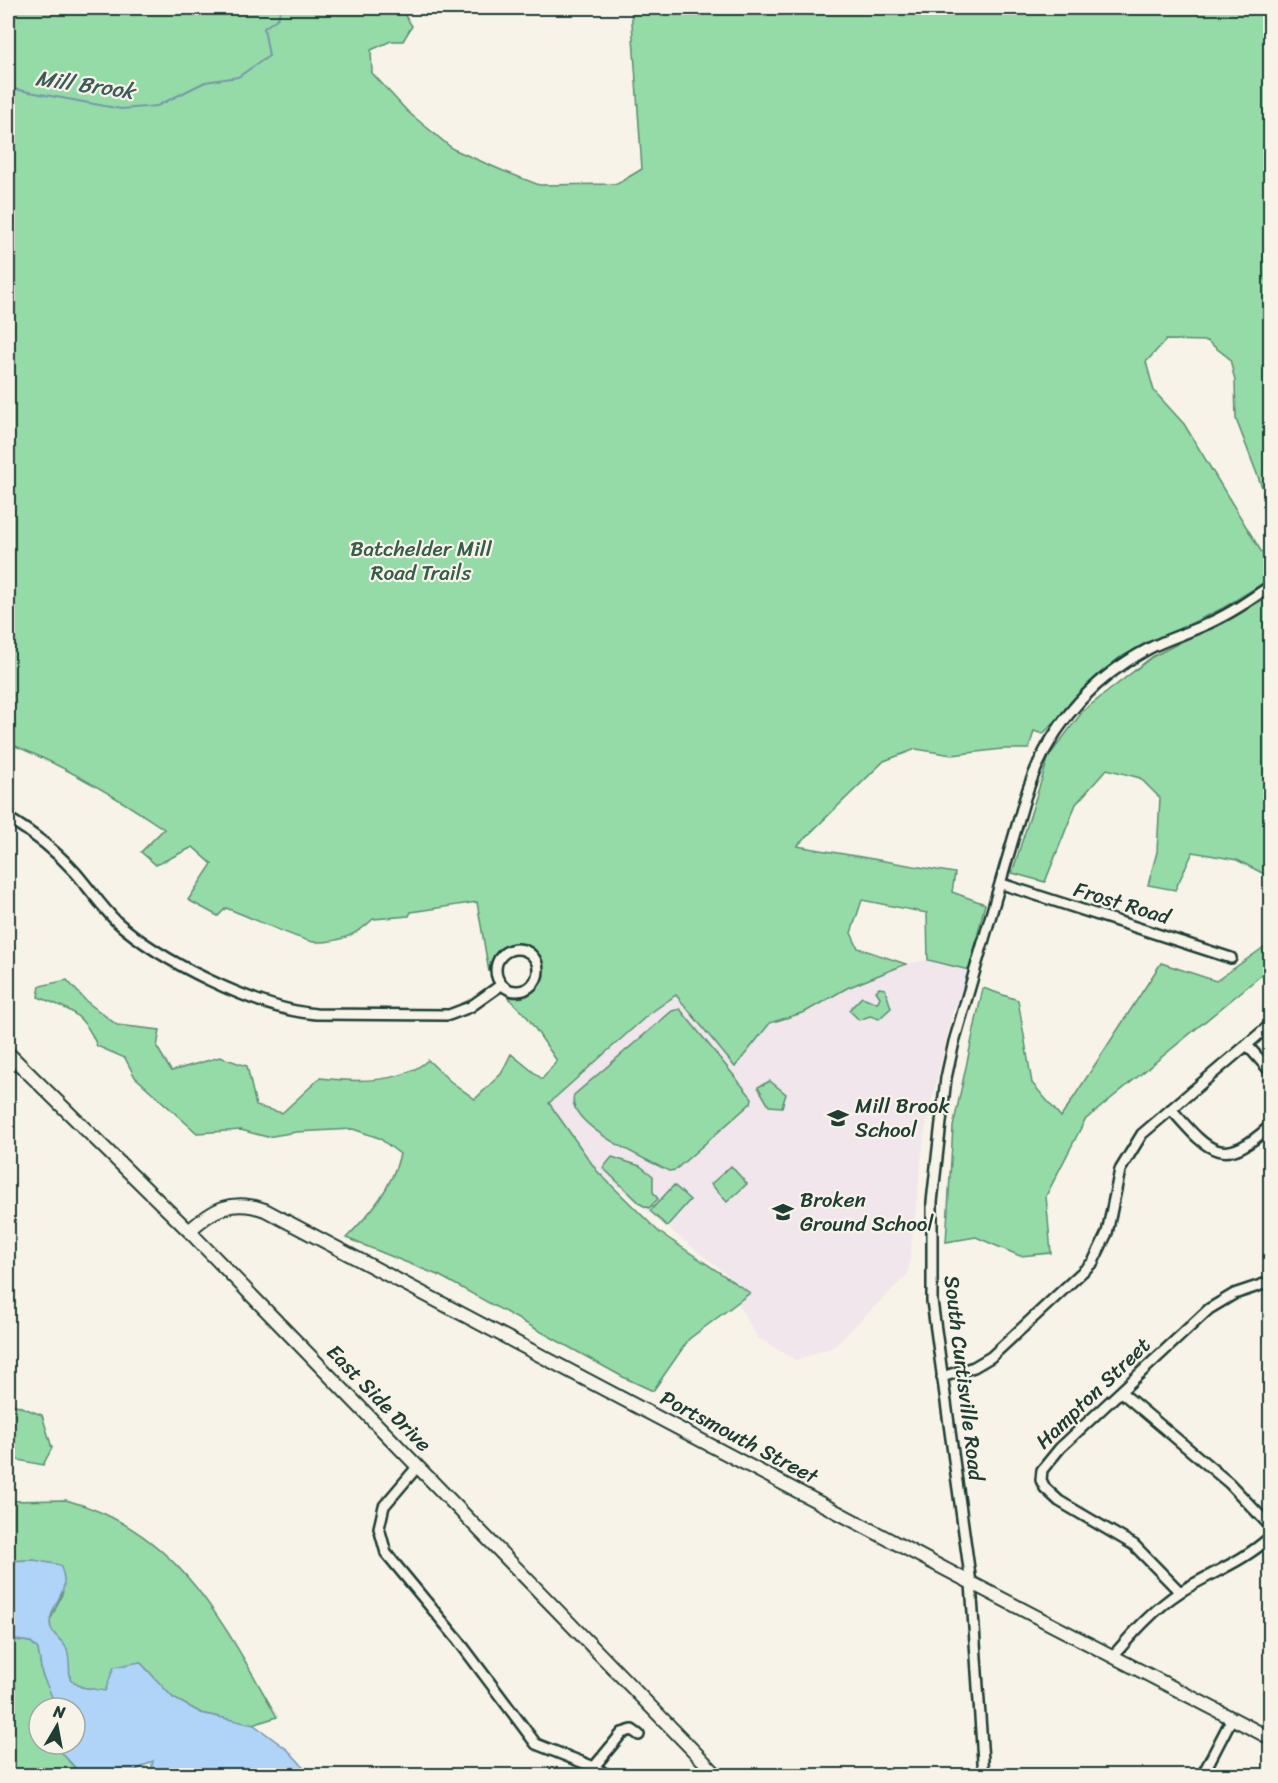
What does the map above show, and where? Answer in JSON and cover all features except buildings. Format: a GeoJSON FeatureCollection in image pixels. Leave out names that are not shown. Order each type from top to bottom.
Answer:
{"type":"FeatureCollection","features":[{"type":"Feature","properties":{"kind":"street","name":"South Curtisville Road"},"geometry":{"type":"LineString","coordinates":[[984,1776],[971,1582],[932,1301],[931,1221],[946,1078],[970,986],[1035,769],[1048,741],[1065,717],[1106,678],[1128,662],[1149,649],[1225,615],[1270,586]]}},
{"type":"Feature","properties":{"kind":"street"},"geometry":{"type":"LineString","coordinates":[[8,818],[49,847],[75,872],[109,914],[137,938],[237,994],[261,1003],[298,1013],[442,1016],[470,1007],[501,985]]}},
{"type":"Feature","properties":{"kind":"street","name":"Frost Road"},"geometry":{"type":"LineString","coordinates":[[1002,884],[1231,958]]}},
{"type":"Feature","properties":{"kind":"street"},"geometry":{"type":"LineString","coordinates":[[516,949],[532,957],[537,973],[528,988],[511,991],[501,985],[495,968],[500,957],[516,949]]}},
{"type":"Feature","properties":{"kind":"street"},"geometry":{"type":"LineString","coordinates":[[942,1377],[974,1367],[991,1357],[1086,1270],[1104,1243],[1116,1184],[1126,1158],[1142,1134],[1270,1025]]}},
{"type":"Feature","properties":{"kind":"street"},"geometry":{"type":"LineString","coordinates":[[1247,1045],[1270,1071]]}},
{"type":"Feature","properties":{"kind":"street","name":"East Side Drive"},"geometry":{"type":"LineString","coordinates":[[8,1053],[189,1231],[718,1776]]}},
{"type":"Feature","properties":{"kind":"street"},"geometry":{"type":"LineString","coordinates":[[1171,1109],[1201,1142],[1221,1152],[1243,1148],[1270,1125]]}},
{"type":"Feature","properties":{"kind":"street","name":"Portsmouth Street"},"geometry":{"type":"LineString","coordinates":[[189,1231],[225,1206],[245,1204],[265,1210],[1270,1738]]}},
{"type":"Feature","properties":{"kind":"street","name":"Hampton Street"},"geometry":{"type":"LineString","coordinates":[[1180,1592],[1134,1545],[1059,1501],[1045,1488],[1041,1480],[1046,1462],[1209,1309],[1234,1294],[1270,1282]]}},
{"type":"Feature","properties":{"kind":"street"},"geometry":{"type":"LineString","coordinates":[[1121,1392],[1229,1483],[1270,1526]]}},
{"type":"Feature","properties":{"kind":"street"},"geometry":{"type":"LineString","coordinates":[[418,1466],[384,1506],[379,1528],[386,1553],[458,1640],[536,1744],[590,1772],[609,1776]]}},
{"type":"Feature","properties":{"kind":"street"},"geometry":{"type":"LineString","coordinates":[[1113,1656],[1146,1619],[1180,1592],[1253,1553],[1270,1537]]}},
{"type":"Feature","properties":{"kind":"street"},"geometry":{"type":"LineString","coordinates":[[1202,1776],[1232,1718]]}},
{"type":"Feature","properties":{"kind":"street"},"geometry":{"type":"LineString","coordinates":[[590,1772],[622,1733],[632,1730],[639,1735]]}},
{"type":"Feature","properties":{"kind":"shaded area"},"geometry":{"type":"Polygon","coordinates":[[[928,960],[969,970],[952,1014],[924,1135],[908,1274],[833,1347],[796,1360],[758,1338],[738,1305],[750,1293],[597,1171],[549,1103],[649,1014],[676,995],[735,1067],[770,1023],[805,1012],[847,988],[906,964],[928,960]]]}},
{"type":"Feature","properties":{"kind":"green space","name":"Batchelder Mill Road Trails"},"geometry":{"type":"Polygon","coordinates":[[[8,8],[400,8],[412,26],[403,41],[391,41],[371,50],[372,73],[408,112],[453,149],[539,185],[617,184],[642,169],[631,8],[1270,8],[1270,508],[1236,419],[1235,381],[1230,359],[1207,341],[1166,340],[1146,362],[1154,391],[1184,424],[1270,566],[1270,579],[1223,608],[1119,658],[1096,677],[1043,734],[1034,731],[1029,749],[1002,749],[952,755],[916,749],[884,761],[797,846],[955,873],[952,892],[985,904],[969,970],[928,960],[927,913],[862,900],[851,933],[858,948],[906,964],[847,988],[805,1012],[770,1023],[735,1067],[676,995],[649,1014],[549,1103],[597,1171],[659,1232],[750,1293],[689,1339],[653,1391],[623,1377],[440,1276],[346,1238],[379,1200],[392,1178],[400,1154],[379,1138],[353,1129],[296,1132],[267,1137],[241,1130],[197,1133],[135,1077],[125,1058],[97,1046],[81,1019],[67,1009],[38,997],[40,986],[67,980],[86,1001],[117,1025],[160,1030],[157,1047],[171,1071],[220,1057],[247,1066],[256,1106],[282,1113],[320,1078],[377,1080],[405,1074],[428,1060],[450,1081],[475,1099],[501,1074],[511,1054],[542,1079],[557,1061],[528,1018],[508,997],[525,996],[535,990],[542,974],[541,963],[525,948],[514,946],[503,949],[494,957],[489,972],[477,902],[411,912],[409,916],[373,919],[353,934],[322,942],[297,937],[226,908],[218,916],[188,900],[212,864],[193,847],[156,865],[141,852],[164,829],[88,782],[8,743],[8,8]]]}},
{"type":"Feature","properties":{"kind":"green space"},"geometry":{"type":"Polygon","coordinates":[[[1270,596],[1270,877],[1237,860],[1193,852],[1175,890],[1148,885],[1157,852],[1160,798],[1140,778],[1107,769],[1076,804],[1045,882],[1012,873],[1049,756],[1083,711],[1152,657],[1270,596]]]}},
{"type":"Feature","properties":{"kind":"green space"},"geometry":{"type":"Polygon","coordinates":[[[1270,943],[1270,968],[1085,1120],[1046,1196],[1051,1253],[1020,1256],[976,1237],[946,1242],[953,1127],[983,988],[1018,1000],[1032,1083],[1061,1117],[1161,963],[1216,981],[1270,943]]]}},
{"type":"Feature","properties":{"kind":"green space"},"geometry":{"type":"Polygon","coordinates":[[[879,988],[885,989],[891,1008],[879,1019],[870,1016],[859,1020],[849,1010],[862,997],[877,1003],[880,997],[876,991],[879,988]]]}},
{"type":"Feature","properties":{"kind":"green space"},"geometry":{"type":"Polygon","coordinates":[[[680,1009],[752,1098],[751,1103],[675,1170],[669,1171],[627,1150],[594,1129],[582,1118],[574,1106],[574,1095],[672,1011],[680,1009]]]}},
{"type":"Feature","properties":{"kind":"green space"},"geometry":{"type":"Polygon","coordinates":[[[770,1081],[786,1094],[782,1107],[769,1106],[758,1087],[770,1081]]]}},
{"type":"Feature","properties":{"kind":"green space"},"geometry":{"type":"Polygon","coordinates":[[[612,1157],[640,1166],[653,1176],[653,1192],[658,1199],[649,1208],[642,1205],[603,1168],[612,1157]]]}},
{"type":"Feature","properties":{"kind":"green space"},"geometry":{"type":"Polygon","coordinates":[[[731,1166],[747,1184],[727,1202],[711,1184],[731,1166]]]}},
{"type":"Feature","properties":{"kind":"green space"},"geometry":{"type":"Polygon","coordinates":[[[674,1185],[690,1200],[667,1226],[650,1211],[674,1185]]]}},
{"type":"Feature","properties":{"kind":"green space"},"geometry":{"type":"Polygon","coordinates":[[[8,1402],[42,1415],[52,1448],[43,1465],[8,1458],[8,1402]]]}},
{"type":"Feature","properties":{"kind":"green space"},"geometry":{"type":"Polygon","coordinates":[[[66,1500],[105,1514],[139,1533],[168,1557],[194,1584],[216,1615],[277,1717],[252,1725],[201,1713],[173,1698],[140,1662],[105,1692],[81,1687],[70,1679],[67,1649],[51,1630],[50,1621],[63,1592],[34,1560],[8,1561],[8,1501],[66,1500]]]}},
{"type":"Feature","properties":{"kind":"green space"},"geometry":{"type":"Polygon","coordinates":[[[8,1639],[31,1642],[38,1649],[42,1674],[53,1696],[27,1696],[27,1756],[64,1756],[81,1775],[8,1775],[8,1639]]]}},
{"type":"Feature","properties":{"kind":"water"},"geometry":{"type":"Polygon","coordinates":[[[34,1560],[60,1565],[64,1583],[63,1590],[51,1615],[50,1623],[52,1631],[67,1650],[70,1679],[81,1687],[105,1691],[114,1667],[140,1662],[173,1698],[201,1713],[254,1725],[288,1750],[311,1775],[150,1775],[153,1761],[127,1775],[82,1775],[65,1756],[87,1756],[87,1696],[52,1696],[42,1674],[38,1649],[31,1642],[8,1639],[8,1561],[34,1560]]]}},
{"type":"Feature","properties":{"kind":"waterway","name":"Mill Brook"},"geometry":{"type":"LineString","coordinates":[[8,88],[121,109],[157,106],[205,82],[238,77],[269,56],[264,28],[278,18],[281,8]]}},
{"type":"Feature","properties":{"kind":"place","name":"Mill Brook School"},"geometry":{"type":"Point","coordinates":[838,1118]}},
{"type":"Feature","properties":{"kind":"place","name":"Broken Ground School"},"geometry":{"type":"Point","coordinates":[783,1212]}}]}
